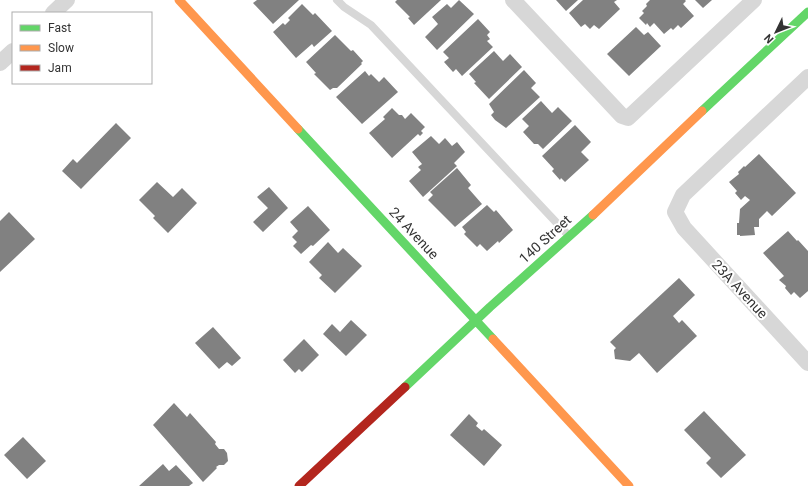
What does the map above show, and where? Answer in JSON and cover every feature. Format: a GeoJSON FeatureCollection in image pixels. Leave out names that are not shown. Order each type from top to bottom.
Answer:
{"type":"FeatureCollection","features":[{"type":"Feature","properties":{"kind":"main road","name":"24 Avenue"},"geometry":{"type":"LineString","coordinates":[[179,0],[629,486]]}},
{"type":"Feature","properties":{"kind":"main road","name":"140 Street"},"geometry":{"type":"LineString","coordinates":[[299,486],[808,12]]}},
{"type":"Feature","properties":{"kind":"street"},"geometry":{"type":"LineString","coordinates":[[54,12],[67,0]]}},
{"type":"Feature","properties":{"kind":"street"},"geometry":{"type":"LineString","coordinates":[[513,0],[622,116],[628,118],[754,0]]}},
{"type":"Feature","properties":{"kind":"street"},"geometry":{"type":"LineString","coordinates":[[0,63],[12,52]]}},
{"type":"Feature","properties":{"kind":"street","name":"23A Avenue"},"geometry":{"type":"LineString","coordinates":[[808,77],[683,195],[675,212],[684,228],[808,363]]}},
{"type":"Feature","properties":{"kind":"lane"},"geometry":{"type":"LineString","coordinates":[[337,0],[344,7],[371,25],[569,236]]}},
{"type":"Feature","properties":{"kind":"building"},"geometry":{"type":"Polygon","coordinates":[[[257,0],[299,0],[273,24],[253,3],[257,0]]]}},
{"type":"Feature","properties":{"kind":"building"},"geometry":{"type":"Polygon","coordinates":[[[397,0],[441,0],[414,25],[408,18],[410,17],[395,2],[397,0]]]}},
{"type":"Feature","properties":{"kind":"building"},"geometry":{"type":"Polygon","coordinates":[[[459,0],[474,14],[437,50],[425,37],[438,24],[432,17],[447,4],[451,8],[459,0]]]}},
{"type":"Feature","properties":{"kind":"building"},"geometry":{"type":"Polygon","coordinates":[[[556,0],[578,0],[566,11],[556,0]]]}},
{"type":"Feature","properties":{"kind":"building"},"geometry":{"type":"Polygon","coordinates":[[[583,0],[617,0],[614,2],[620,9],[599,29],[594,25],[590,29],[585,24],[581,27],[569,13],[583,0]]]}},
{"type":"Feature","properties":{"kind":"building"},"geometry":{"type":"Polygon","coordinates":[[[650,0],[685,0],[686,1],[683,4],[694,16],[681,28],[678,25],[673,30],[671,28],[664,34],[654,23],[650,27],[639,18],[644,13],[642,11],[650,0]]]}},
{"type":"Feature","properties":{"kind":"building"},"geometry":{"type":"Polygon","coordinates":[[[695,0],[712,0],[703,8],[695,0]]]}},
{"type":"Feature","properties":{"kind":"building"},"geometry":{"type":"Polygon","coordinates":[[[302,4],[313,15],[315,13],[332,31],[314,47],[312,44],[296,58],[273,32],[283,23],[285,25],[290,20],[288,18],[302,4]]]}},
{"type":"Feature","properties":{"kind":"building"},"geometry":{"type":"Polygon","coordinates":[[[478,19],[490,32],[487,35],[490,39],[487,41],[493,47],[462,76],[456,69],[453,72],[444,62],[449,58],[443,52],[478,19]]]}},
{"type":"Feature","properties":{"kind":"building"},"geometry":{"type":"Polygon","coordinates":[[[636,27],[644,35],[648,32],[661,46],[629,76],[607,54],[636,27]]]}},
{"type":"Feature","properties":{"kind":"building"},"geometry":{"type":"Polygon","coordinates":[[[335,35],[351,51],[353,50],[363,61],[361,63],[362,64],[337,88],[330,90],[314,74],[316,73],[306,62],[335,35]]]}},
{"type":"Feature","properties":{"kind":"building"},"geometry":{"type":"Polygon","coordinates":[[[494,51],[503,61],[510,54],[522,67],[489,99],[474,83],[476,82],[469,74],[494,51]]]}},
{"type":"Feature","properties":{"kind":"building"},"geometry":{"type":"Polygon","coordinates":[[[524,70],[536,83],[531,88],[540,97],[506,128],[491,115],[494,112],[489,104],[524,70]]]}},
{"type":"Feature","properties":{"kind":"building"},"geometry":{"type":"Polygon","coordinates":[[[365,71],[369,76],[371,74],[379,82],[384,77],[398,92],[362,124],[336,97],[365,71]]]}},
{"type":"Feature","properties":{"kind":"building"},"geometry":{"type":"Polygon","coordinates":[[[541,101],[552,113],[558,107],[572,121],[543,149],[538,144],[534,144],[523,132],[529,126],[522,119],[541,101]]]}},
{"type":"Feature","properties":{"kind":"building"},"geometry":{"type":"Polygon","coordinates":[[[392,108],[405,119],[411,113],[425,127],[421,131],[423,133],[420,136],[418,134],[392,158],[369,133],[385,119],[383,117],[392,108]]]}},
{"type":"Feature","properties":{"kind":"building"},"geometry":{"type":"Polygon","coordinates":[[[116,123],[131,138],[81,189],[62,171],[73,159],[77,163],[116,123]]]}},
{"type":"Feature","properties":{"kind":"building"},"geometry":{"type":"Polygon","coordinates":[[[575,125],[591,142],[581,152],[589,160],[565,182],[561,178],[560,180],[552,171],[554,169],[542,156],[575,125]]]}},
{"type":"Feature","properties":{"kind":"building"},"geometry":{"type":"Polygon","coordinates":[[[431,136],[439,144],[445,138],[452,146],[457,142],[465,152],[454,163],[457,166],[423,197],[409,181],[421,170],[418,167],[422,164],[412,152],[431,136]]]}},
{"type":"Feature","properties":{"kind":"building"},"geometry":{"type":"Polygon","coordinates":[[[759,154],[796,193],[772,216],[767,211],[759,219],[759,227],[754,227],[755,235],[740,236],[737,235],[737,223],[739,223],[740,209],[750,200],[745,196],[741,200],[735,193],[737,191],[729,182],[739,174],[738,172],[744,166],[745,167],[759,154]]]}},
{"type":"Feature","properties":{"kind":"building"},"geometry":{"type":"Polygon","coordinates":[[[457,168],[471,185],[468,188],[482,204],[455,227],[428,200],[433,195],[430,192],[457,168]]]}},
{"type":"Feature","properties":{"kind":"building"},"geometry":{"type":"Polygon","coordinates":[[[157,182],[173,197],[182,188],[197,203],[168,233],[153,218],[155,216],[139,200],[157,182]]]}},
{"type":"Feature","properties":{"kind":"building"},"geometry":{"type":"Polygon","coordinates":[[[269,187],[288,208],[263,232],[253,222],[268,208],[257,197],[269,187]]]}},
{"type":"Feature","properties":{"kind":"building"},"geometry":{"type":"Polygon","coordinates":[[[487,205],[494,212],[496,210],[513,230],[499,243],[498,241],[487,251],[480,244],[477,247],[464,234],[466,232],[462,227],[487,205]]]}},
{"type":"Feature","properties":{"kind":"building"},"geometry":{"type":"Polygon","coordinates":[[[308,206],[330,230],[313,246],[311,245],[301,254],[293,246],[297,242],[292,237],[298,231],[290,222],[308,206]]]}},
{"type":"Feature","properties":{"kind":"building"},"geometry":{"type":"Polygon","coordinates":[[[9,212],[35,239],[0,272],[0,221],[9,212]]]}},
{"type":"Feature","properties":{"kind":"building"},"geometry":{"type":"Polygon","coordinates":[[[788,231],[808,251],[808,291],[800,298],[794,292],[791,295],[785,288],[786,286],[779,280],[784,276],[763,253],[788,231]]]}},
{"type":"Feature","properties":{"kind":"building"},"geometry":{"type":"Polygon","coordinates":[[[328,242],[338,253],[343,248],[362,266],[335,293],[319,278],[322,275],[309,262],[328,242]]]}},
{"type":"Feature","properties":{"kind":"building"},"geometry":{"type":"Polygon","coordinates":[[[679,278],[695,295],[673,316],[679,323],[682,320],[697,336],[657,373],[639,353],[630,361],[615,359],[614,350],[616,348],[610,342],[679,278]]]}},
{"type":"Feature","properties":{"kind":"building"},"geometry":{"type":"Polygon","coordinates":[[[351,320],[367,335],[346,356],[323,334],[332,324],[340,332],[351,320]]]}},
{"type":"Feature","properties":{"kind":"building"},"geometry":{"type":"Polygon","coordinates":[[[213,327],[241,358],[232,366],[227,362],[219,369],[195,343],[213,327]]]}},
{"type":"Feature","properties":{"kind":"building"},"geometry":{"type":"Polygon","coordinates":[[[304,339],[319,355],[302,372],[299,369],[295,373],[283,360],[304,339]]]}},
{"type":"Feature","properties":{"kind":"building"},"geometry":{"type":"Polygon","coordinates":[[[174,403],[187,417],[190,413],[216,442],[215,444],[219,449],[224,449],[227,453],[228,461],[224,465],[219,465],[216,467],[217,468],[203,482],[153,425],[174,403]]]}},
{"type":"Feature","properties":{"kind":"building"},"geometry":{"type":"Polygon","coordinates":[[[704,411],[746,455],[721,478],[706,463],[711,458],[684,430],[704,411]]]}},
{"type":"Feature","properties":{"kind":"building"},"geometry":{"type":"Polygon","coordinates":[[[469,414],[478,423],[476,426],[482,431],[484,429],[502,445],[484,466],[450,435],[469,414]]]}},
{"type":"Feature","properties":{"kind":"building"},"geometry":{"type":"Polygon","coordinates":[[[23,437],[46,461],[27,479],[4,455],[23,437]]]}},
{"type":"Feature","properties":{"kind":"building"},"geometry":{"type":"Polygon","coordinates":[[[163,464],[169,471],[176,465],[193,483],[189,486],[139,486],[163,464]]]}},
{"type":"Feature","properties":{"kind":"traffic: fast"},"geometry":{"type":"LineString","coordinates":[[702,111],[808,12]]}},
{"type":"Feature","properties":{"kind":"traffic: fast"},"geometry":{"type":"LineString","coordinates":[[298,129],[493,339]]}},
{"type":"Feature","properties":{"kind":"traffic: fast"},"geometry":{"type":"LineString","coordinates":[[405,387],[490,307],[593,215]]}},
{"type":"Feature","properties":{"kind":"traffic: slow"},"geometry":{"type":"LineString","coordinates":[[179,0],[298,129]]}},
{"type":"Feature","properties":{"kind":"traffic: slow"},"geometry":{"type":"LineString","coordinates":[[593,215],[702,111]]}},
{"type":"Feature","properties":{"kind":"traffic: slow"},"geometry":{"type":"LineString","coordinates":[[493,339],[629,486]]}},
{"type":"Feature","properties":{"kind":"traffic: jam"},"geometry":{"type":"LineString","coordinates":[[299,486],[405,387]]}}]}
